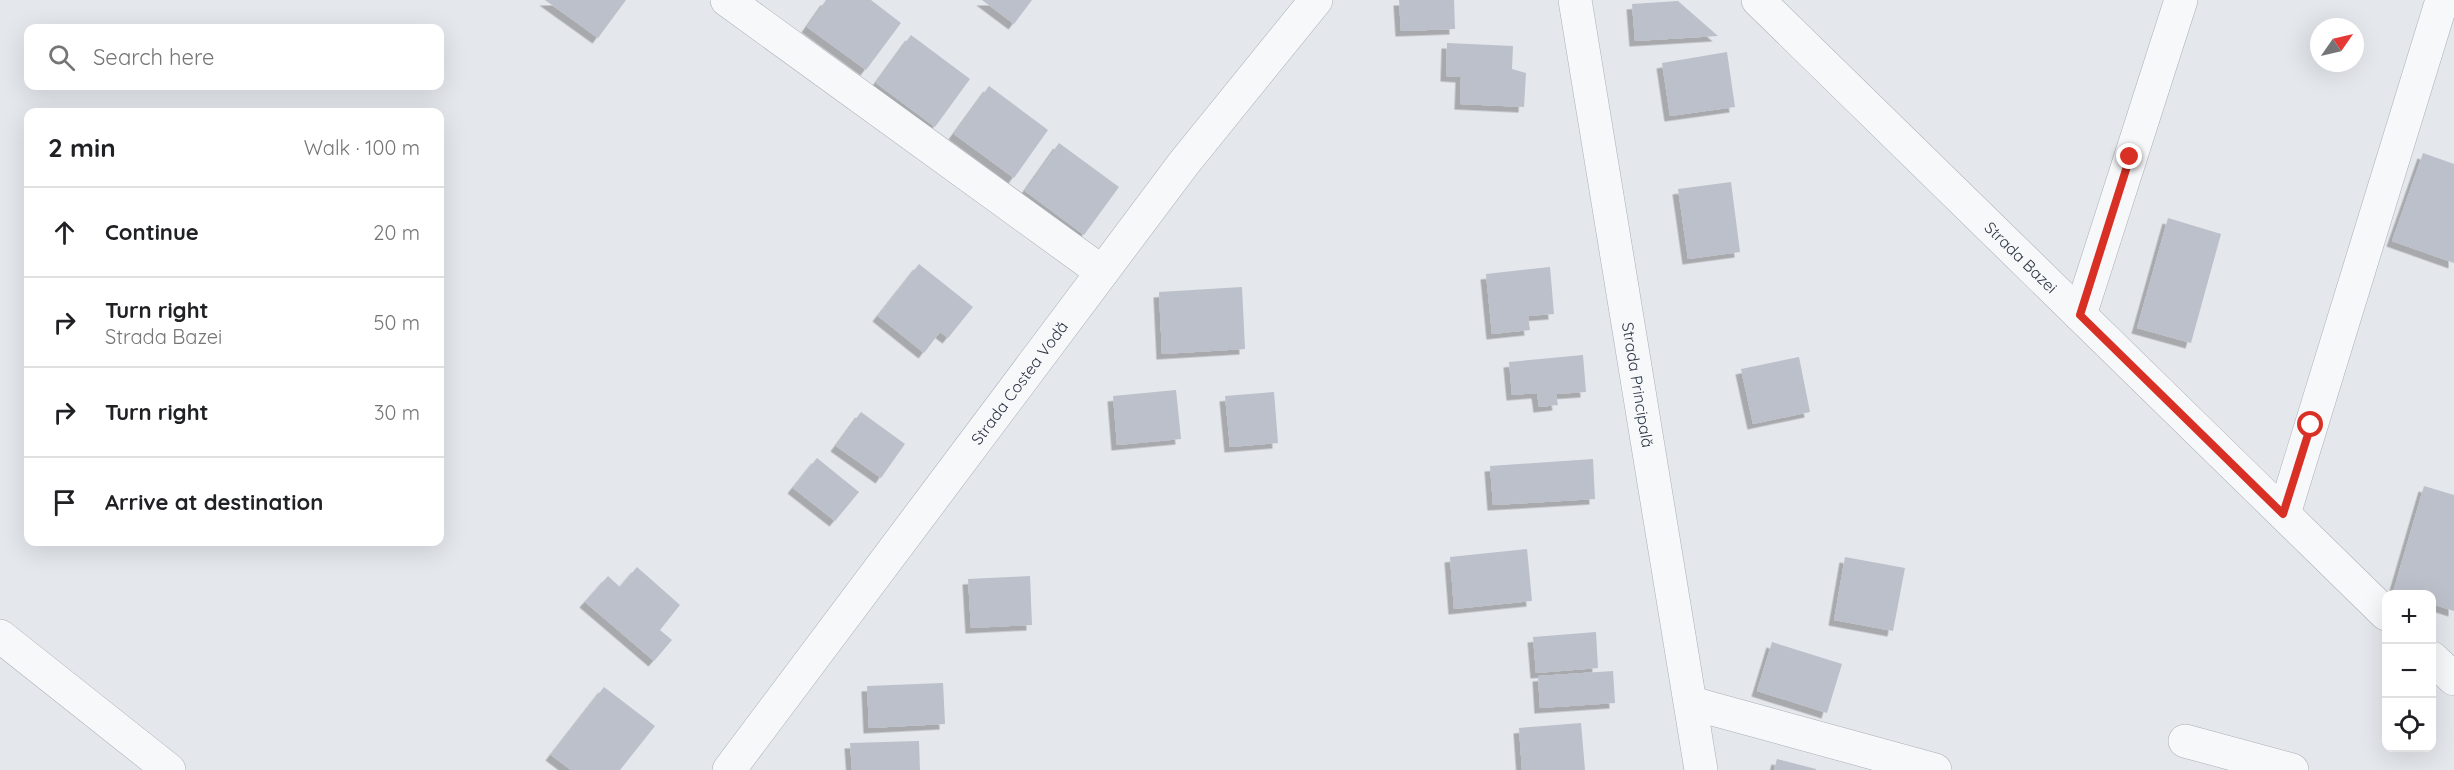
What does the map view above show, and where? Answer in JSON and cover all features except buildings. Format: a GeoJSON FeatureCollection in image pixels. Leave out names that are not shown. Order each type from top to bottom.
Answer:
{"type":"FeatureCollection","features":[{"type":"Feature","properties":{"kind":"street"},"geometry":{"type":"LineString","coordinates":[[727,0],[1102,272]]}},
{"type":"Feature","properties":{"kind":"street","name":"Strada Costea Vodă"},"geometry":{"type":"LineString","coordinates":[[729,770],[1184,163],[1316,0]]}},
{"type":"Feature","properties":{"kind":"street","name":"Strada Principală"},"geometry":{"type":"LineString","coordinates":[[1575,0],[1701,770]]}},
{"type":"Feature","properties":{"kind":"street","name":"Strada Bazei"},"geometry":{"type":"LineString","coordinates":[[1758,0],[2382,610]]}},
{"type":"Feature","properties":{"kind":"street"},"geometry":{"type":"LineString","coordinates":[[2080,315],[2181,0]]}},
{"type":"Feature","properties":{"kind":"street"},"geometry":{"type":"LineString","coordinates":[[2283,514],[2442,0]]}},
{"type":"Feature","properties":{"kind":"street"},"geometry":{"type":"LineString","coordinates":[[0,636],[169,770]]}},
{"type":"Feature","properties":{"kind":"street"},"geometry":{"type":"LineString","coordinates":[[2436,662],[2454,679]]}},
{"type":"Feature","properties":{"kind":"street"},"geometry":{"type":"LineString","coordinates":[[1691,703],[1935,770]]}},
{"type":"Feature","properties":{"kind":"street"},"geometry":{"type":"LineString","coordinates":[[2185,741],[2292,770]]}},
{"type":"Feature","properties":{"kind":"route"},"geometry":{"type":"LineString","coordinates":[[2130,157],[2080,315],[2283,514],[2311,425]]}}]}
